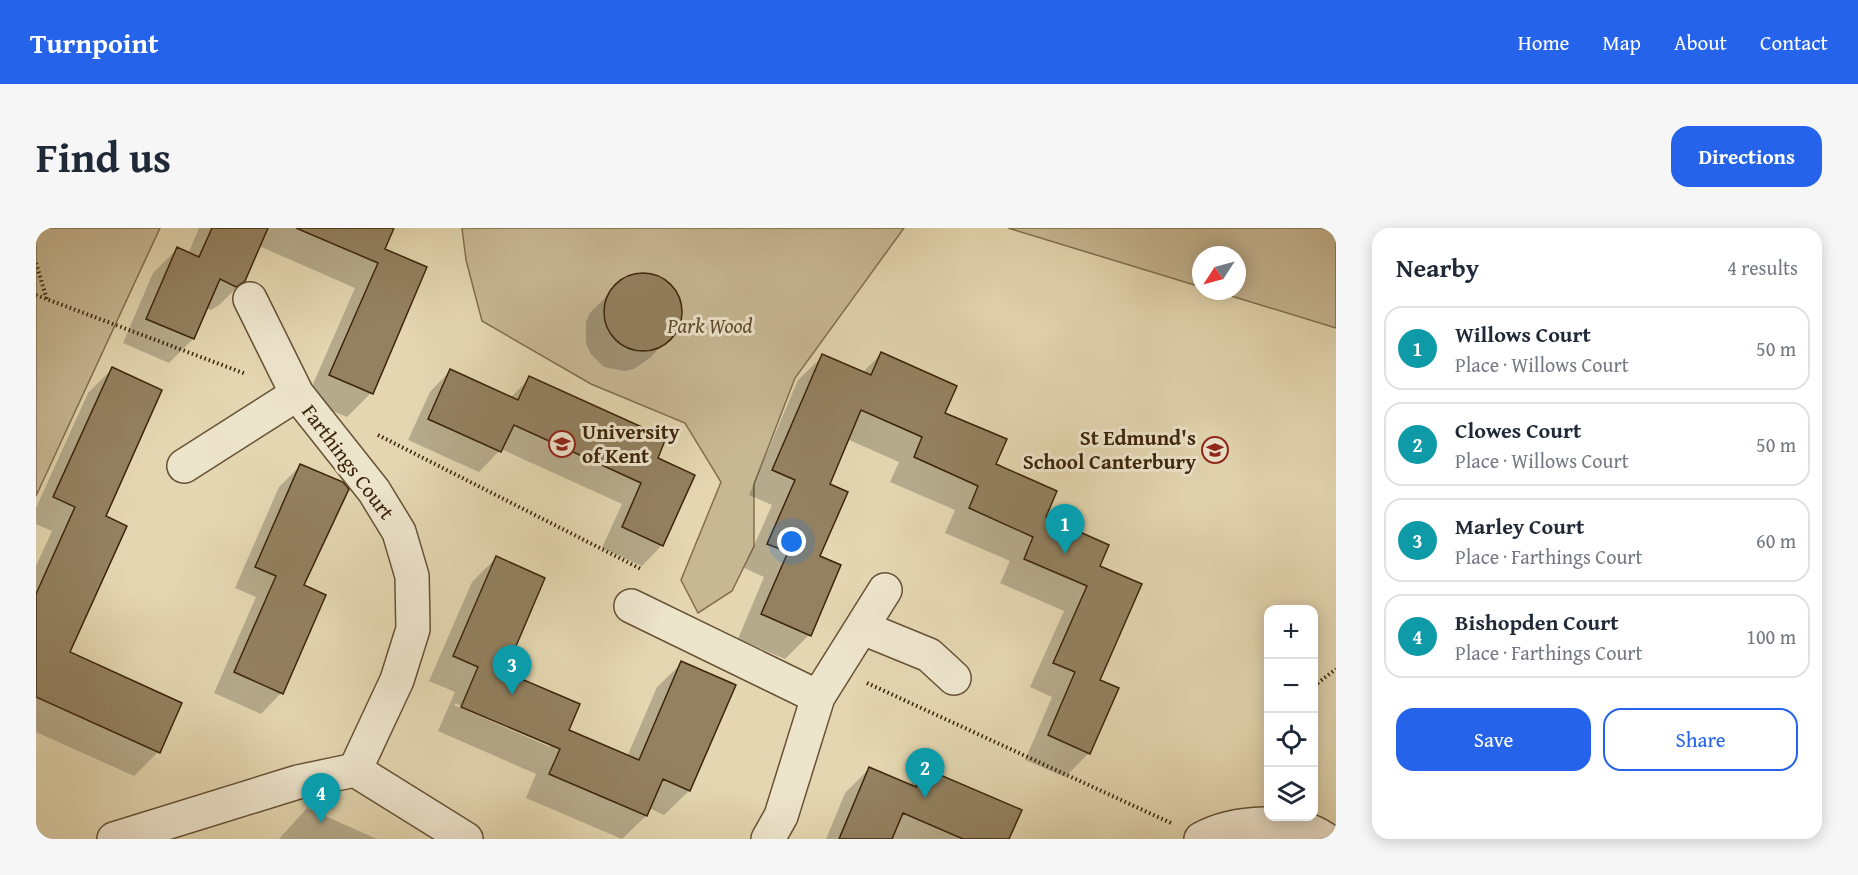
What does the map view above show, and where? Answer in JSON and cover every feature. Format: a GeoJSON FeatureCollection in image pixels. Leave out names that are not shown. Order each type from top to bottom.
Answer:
{"type":"FeatureCollection","features":[{"type":"Feature","properties":{"kind":"street","name":"Farthings Court"},"geometry":{"type":"LineString","coordinates":[[250,299],[297,394],[374,491],[399,532],[412,576],[413,629],[397,680],[355,770]]}},
{"type":"Feature","properties":{"kind":"street","name":"Farthings Court"},"geometry":{"type":"LineString","coordinates":[[184,466],[297,394]]}},
{"type":"Feature","properties":{"kind":"street"},"geometry":{"type":"LineString","coordinates":[[768,839],[781,816],[818,697],[885,590]]}},
{"type":"Feature","properties":{"kind":"street"},"geometry":{"type":"LineString","coordinates":[[631,606],[818,697]]}},
{"type":"Feature","properties":{"kind":"street"},"geometry":{"type":"LineString","coordinates":[[863,628],[929,655],[954,678]]}},
{"type":"Feature","properties":{"kind":"street"},"geometry":{"type":"LineString","coordinates":[[114,839],[298,782],[355,770],[466,839]]}},
{"type":"Feature","properties":{"kind":"street"},"geometry":{"type":"LineString","coordinates":[[1203,838],[1261,823],[1312,830],[1324,839]]}},
{"type":"Feature","properties":{"kind":"path"},"geometry":{"type":"LineString","coordinates":[[36,263],[47,300]]}},
{"type":"Feature","properties":{"kind":"path"},"geometry":{"type":"LineString","coordinates":[[36,295],[297,394]]}},
{"type":"Feature","properties":{"kind":"path"},"geometry":{"type":"LineString","coordinates":[[371,432],[646,572]]}},
{"type":"Feature","properties":{"kind":"path"},"geometry":{"type":"LineString","coordinates":[[836,669],[1203,838]]}},
{"type":"Feature","properties":{"kind":"path"},"geometry":{"type":"LineString","coordinates":[[1318,683],[1336,669]]}},
{"type":"Feature","properties":{"kind":"green space"},"geometry":{"type":"Polygon","coordinates":[[[36,228],[160,228],[36,496],[36,228]]]}},
{"type":"Feature","properties":{"kind":"green space","name":"Park Wood"},"geometry":{"type":"Polygon","coordinates":[[[462,228],[904,228],[795,378],[754,484],[754,546],[732,591],[698,613],[681,580],[721,482],[685,423],[591,384],[482,321],[466,260],[462,228]]]}},
{"type":"Feature","properties":{"kind":"green space"},"geometry":{"type":"Polygon","coordinates":[[[1008,228],[1336,228],[1336,328],[1244,300],[1246,246],[1192,246],[1192,284],[1008,228]]]}},
{"type":"Feature","properties":{"kind":"building"},"geometry":{"type":"Polygon","coordinates":[[[212,228],[268,228],[245,281],[236,287],[220,279],[194,339],[146,319],[177,247],[199,257],[212,228]]]}},
{"type":"Feature","properties":{"kind":"building"},"geometry":{"type":"Polygon","coordinates":[[[296,228],[394,228],[385,249],[427,267],[373,394],[329,375],[378,263],[296,228]]]}},
{"type":"Feature","properties":{"kind":"building"},"geometry":{"type":"Polygon","coordinates":[[[643,273],[658,276],[675,290],[682,312],[679,327],[665,344],[643,351],[628,348],[611,334],[604,312],[607,297],[621,280],[643,273]]]}},
{"type":"Feature","properties":{"kind":"building"},"geometry":{"type":"Polygon","coordinates":[[[881,352],[957,386],[945,413],[1007,439],[996,464],[1057,491],[1046,517],[1109,545],[1100,566],[1142,584],[1100,680],[1119,688],[1090,754],[1048,735],[1075,672],[1053,663],[1087,586],[1024,559],[1033,537],[969,508],[978,486],[914,457],[922,437],[861,410],[830,484],[848,492],[820,556],[841,565],[811,636],[761,614],[788,552],[767,544],[795,480],[772,470],[822,354],[871,375],[881,352]]]}},
{"type":"Feature","properties":{"kind":"building"},"geometry":{"type":"Polygon","coordinates":[[[112,367],[162,390],[106,516],[127,526],[70,652],[182,703],[160,753],[36,697],[36,594],[75,507],[53,497],[112,367]]]}},
{"type":"Feature","properties":{"kind":"building"},"geometry":{"type":"Polygon","coordinates":[[[450,369],[518,400],[529,376],[666,438],[658,458],[695,475],[663,546],[622,527],[641,483],[514,425],[501,452],[428,419],[450,369]]]}},
{"type":"Feature","properties":{"kind":"building"},"geometry":{"type":"Polygon","coordinates":[[[300,464],[343,482],[349,489],[304,585],[326,595],[283,694],[234,672],[276,576],[255,567],[300,464]]]}},
{"type":"Feature","properties":{"kind":"building"},"geometry":{"type":"Polygon","coordinates":[[[496,556],[545,578],[505,672],[580,704],[569,730],[639,760],[681,661],[736,685],[690,791],[663,779],[647,816],[549,774],[560,749],[461,707],[478,667],[453,656],[496,556]]]}},
{"type":"Feature","properties":{"kind":"building"},"geometry":{"type":"Polygon","coordinates":[[[869,767],[916,787],[924,768],[1022,810],[1009,839],[963,839],[903,813],[892,839],[839,839],[869,767]]]}},
{"type":"Feature","properties":{"kind":"place","name":"University of Kent"},"geometry":{"type":"Point","coordinates":[562,444]}},
{"type":"Feature","properties":{"kind":"place","name":"St Edmund's School Canterbury"},"geometry":{"type":"Point","coordinates":[1215,450]}},
{"type":"Feature","properties":{"kind":"place","name":"Willows Court"},"geometry":{"type":"Point","coordinates":[1065,554]}},
{"type":"Feature","properties":{"kind":"place","name":"Marley Court"},"geometry":{"type":"Point","coordinates":[512,695]}},
{"type":"Feature","properties":{"kind":"place","name":"Clowes Court"},"geometry":{"type":"Point","coordinates":[925,798]}},
{"type":"Feature","properties":{"kind":"place","name":"Bishopden Court"},"geometry":{"type":"Point","coordinates":[321,823]}}]}
